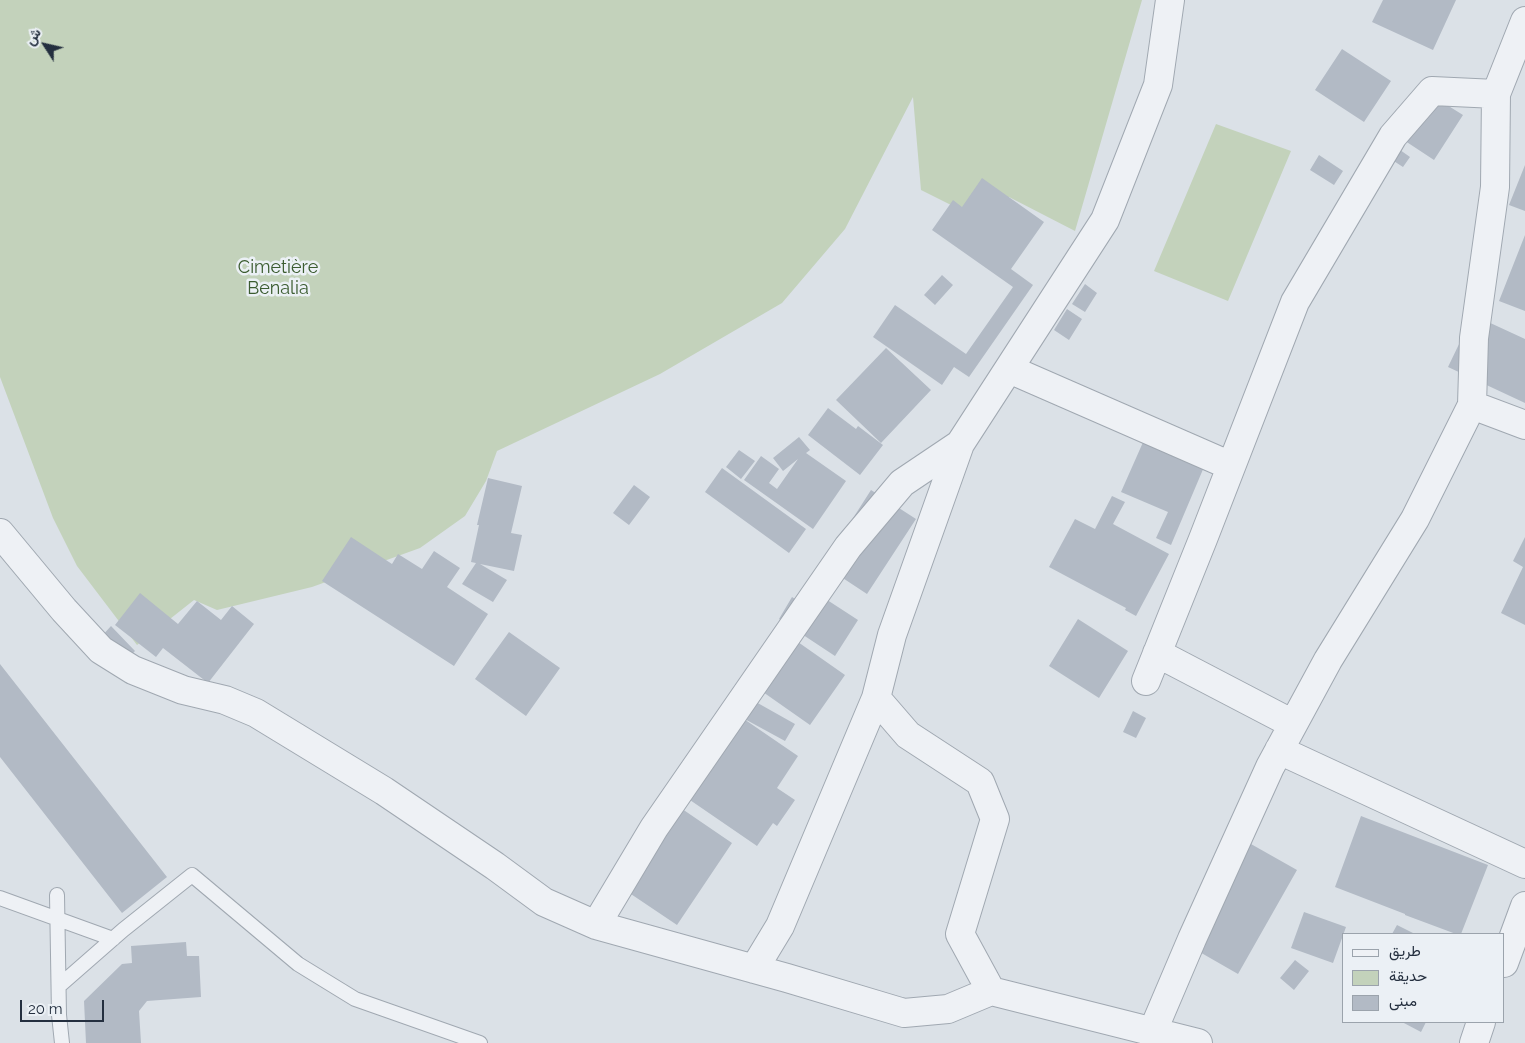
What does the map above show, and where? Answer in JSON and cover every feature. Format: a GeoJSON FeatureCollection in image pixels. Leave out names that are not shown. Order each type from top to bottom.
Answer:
{"type":"FeatureCollection","features":[{"type":"Feature","properties":{"kind":"street"},"geometry":{"type":"LineString","coordinates":[[754,969],[780,926],[876,698],[892,635],[960,444],[1105,220],[1158,85],[1170,0]]}},
{"type":"Feature","properties":{"kind":"street"},"geometry":{"type":"LineString","coordinates":[[1152,1032],[1196,930],[1279,750],[1328,660],[1415,519],[1472,405],[1474,338],[1495,187],[1496,94],[1525,21]]}},
{"type":"Feature","properties":{"kind":"street"},"geometry":{"type":"LineString","coordinates":[[1146,681],[1295,302],[1393,136],[1432,91],[1496,94]]}},
{"type":"Feature","properties":{"kind":"street"},"geometry":{"type":"LineString","coordinates":[[1009,369],[1231,466]]}},
{"type":"Feature","properties":{"kind":"street"},"geometry":{"type":"LineString","coordinates":[[1472,405],[1525,425]]}},
{"type":"Feature","properties":{"kind":"street"},"geometry":{"type":"LineString","coordinates":[[596,925],[654,828],[848,547],[902,483],[960,444]]}},
{"type":"Feature","properties":{"kind":"street"},"geometry":{"type":"LineString","coordinates":[[0,533],[100,650],[142,674],[183,690],[225,700],[256,713],[384,791],[495,866],[544,902],[596,925],[904,1013],[948,1009],[991,991],[1198,1043]]}},
{"type":"Feature","properties":{"kind":"street"},"geometry":{"type":"LineString","coordinates":[[1157,653],[1293,724]]}},
{"type":"Feature","properties":{"kind":"street"},"geometry":{"type":"LineString","coordinates":[[876,698],[908,735],[980,782],[995,819],[960,934],[991,991]]}},
{"type":"Feature","properties":{"kind":"street"},"geometry":{"type":"LineString","coordinates":[[1279,750],[1525,864]]}},
{"type":"Feature","properties":{"kind":"street"},"geometry":{"type":"LineString","coordinates":[[1505,960],[1525,906]]}},
{"type":"Feature","properties":{"kind":"street"},"geometry":{"type":"LineString","coordinates":[[1474,1043],[1482,1023]]}},
{"type":"Feature","properties":{"kind":"lane"},"geometry":{"type":"LineString","coordinates":[[59,986],[192,875],[298,964],[355,999],[480,1043]]}},
{"type":"Feature","properties":{"kind":"lane"},"geometry":{"type":"LineString","coordinates":[[57,895],[62,1043]]}},
{"type":"Feature","properties":{"kind":"lane"},"geometry":{"type":"LineString","coordinates":[[0,898],[113,939]]}},
{"type":"Feature","properties":{"kind":"green space","name":"Cimetière Benalia"},"geometry":{"type":"Polygon","coordinates":[[[0,0],[1142,0],[1075,231],[1009,197],[973,216],[921,190],[913,97],[845,229],[782,303],[660,374],[497,451],[486,481],[465,516],[420,548],[312,587],[217,610],[194,600],[137,645],[77,566],[53,518],[0,377],[0,0]]]}},
{"type":"Feature","properties":{"kind":"green space"},"geometry":{"type":"Polygon","coordinates":[[[1216,124],[1291,151],[1228,301],[1154,271],[1216,124]]]}},
{"type":"Feature","properties":{"kind":"building"},"geometry":{"type":"Polygon","coordinates":[[[1383,0],[1456,0],[1433,50],[1372,22],[1383,0]]]}},
{"type":"Feature","properties":{"kind":"building"},"geometry":{"type":"Polygon","coordinates":[[[1342,49],[1391,81],[1364,122],[1315,90],[1342,49]]]}},
{"type":"Feature","properties":{"kind":"building"},"geometry":{"type":"Polygon","coordinates":[[[1418,87],[1463,115],[1434,160],[1390,131],[1418,87]]]}},
{"type":"Feature","properties":{"kind":"building"},"geometry":{"type":"Polygon","coordinates":[[[1393,145],[1410,157],[1403,167],[1386,156],[1393,145]]]}},
{"type":"Feature","properties":{"kind":"building"},"geometry":{"type":"Polygon","coordinates":[[[1319,155],[1343,171],[1334,185],[1310,170],[1319,155]]]}},
{"type":"Feature","properties":{"kind":"building"},"geometry":{"type":"Polygon","coordinates":[[[1525,165],[1525,211],[1509,205],[1525,165]]]}},
{"type":"Feature","properties":{"kind":"building"},"geometry":{"type":"Polygon","coordinates":[[[982,178],[1044,222],[1011,269],[1033,285],[969,377],[954,367],[942,385],[873,337],[895,305],[966,354],[1013,287],[932,230],[953,200],[962,207],[982,178]]]}},
{"type":"Feature","properties":{"kind":"building"},"geometry":{"type":"Polygon","coordinates":[[[1525,235],[1525,311],[1499,301],[1525,235]]]}},
{"type":"Feature","properties":{"kind":"building"},"geometry":{"type":"Polygon","coordinates":[[[942,275],[953,285],[935,305],[924,295],[942,275]]]}},
{"type":"Feature","properties":{"kind":"building"},"geometry":{"type":"Polygon","coordinates":[[[1085,284],[1097,293],[1085,312],[1072,304],[1085,284]]]}},
{"type":"Feature","properties":{"kind":"building"},"geometry":{"type":"Polygon","coordinates":[[[1067,309],[1082,319],[1069,340],[1054,330],[1067,309]]]}},
{"type":"Feature","properties":{"kind":"building"},"geometry":{"type":"Polygon","coordinates":[[[1473,315],[1525,339],[1525,403],[1448,367],[1473,315]]]}},
{"type":"Feature","properties":{"kind":"building"},"geometry":{"type":"Polygon","coordinates":[[[886,348],[931,390],[881,443],[836,400],[886,348]]]}},
{"type":"Feature","properties":{"kind":"building"},"geometry":{"type":"Polygon","coordinates":[[[828,408],[856,429],[858,426],[883,445],[860,475],[808,435],[828,408]]]}},
{"type":"Feature","properties":{"kind":"building"},"geometry":{"type":"Polygon","coordinates":[[[799,437],[810,450],[806,453],[846,481],[813,529],[744,480],[761,456],[779,469],[769,483],[777,489],[798,459],[783,471],[773,458],[799,437]]]}},
{"type":"Feature","properties":{"kind":"building"},"geometry":{"type":"Polygon","coordinates":[[[1144,440],[1204,467],[1171,545],[1156,538],[1168,512],[1121,492],[1144,440]]]}},
{"type":"Feature","properties":{"kind":"building"},"geometry":{"type":"Polygon","coordinates":[[[739,450],[755,461],[741,479],[726,467],[739,450]]]}},
{"type":"Feature","properties":{"kind":"building"},"geometry":{"type":"Polygon","coordinates":[[[722,468],[806,529],[789,553],[705,492],[722,468]]]}},
{"type":"Feature","properties":{"kind":"building"},"geometry":{"type":"Polygon","coordinates":[[[488,478],[522,486],[511,533],[522,535],[514,571],[480,564],[507,580],[493,602],[462,584],[476,563],[471,562],[488,478]]]}},
{"type":"Feature","properties":{"kind":"building"},"geometry":{"type":"Polygon","coordinates":[[[634,485],[650,497],[629,525],[613,513],[634,485]]]}},
{"type":"Feature","properties":{"kind":"building"},"geometry":{"type":"Polygon","coordinates":[[[871,490],[916,519],[867,594],[823,565],[871,490]]]}},
{"type":"Feature","properties":{"kind":"building"},"geometry":{"type":"Polygon","coordinates":[[[1112,496],[1125,502],[1113,524],[1169,554],[1136,616],[1125,610],[1126,608],[1049,567],[1075,519],[1095,529],[1112,496]]]}},
{"type":"Feature","properties":{"kind":"building"},"geometry":{"type":"Polygon","coordinates":[[[351,537],[392,564],[398,554],[422,569],[434,551],[460,568],[447,587],[488,614],[454,666],[322,581],[351,537]]]}},
{"type":"Feature","properties":{"kind":"building"},"geometry":{"type":"Polygon","coordinates":[[[1525,537],[1525,625],[1501,613],[1523,567],[1513,561],[1525,537]]]}},
{"type":"Feature","properties":{"kind":"building"},"geometry":{"type":"Polygon","coordinates":[[[140,593],[178,624],[197,601],[221,620],[232,606],[254,624],[208,683],[163,648],[156,657],[115,625],[140,593]]]}},
{"type":"Feature","properties":{"kind":"building"},"geometry":{"type":"Polygon","coordinates":[[[818,594],[858,620],[835,656],[779,619],[792,597],[809,608],[818,594]]]}},
{"type":"Feature","properties":{"kind":"building"},"geometry":{"type":"Polygon","coordinates":[[[1078,619],[1128,651],[1099,698],[1049,666],[1078,619]]]}},
{"type":"Feature","properties":{"kind":"building"},"geometry":{"type":"Polygon","coordinates":[[[111,626],[135,651],[124,662],[101,637],[111,626]]]}},
{"type":"Feature","properties":{"kind":"building"},"geometry":{"type":"Polygon","coordinates":[[[778,628],[845,675],[810,725],[743,678],[778,628]]]}},
{"type":"Feature","properties":{"kind":"building"},"geometry":{"type":"Polygon","coordinates":[[[509,632],[560,668],[526,716],[475,679],[509,632]]]}},
{"type":"Feature","properties":{"kind":"building"},"geometry":{"type":"Polygon","coordinates":[[[0,664],[167,877],[122,913],[0,757],[0,664]]]}},
{"type":"Feature","properties":{"kind":"building"},"geometry":{"type":"Polygon","coordinates":[[[747,697],[795,724],[785,741],[741,717],[798,756],[777,788],[795,800],[777,826],[773,823],[757,846],[671,787],[747,697]]]}},
{"type":"Feature","properties":{"kind":"building"},"geometry":{"type":"Polygon","coordinates":[[[1133,711],[1146,718],[1136,738],[1123,732],[1133,711]]]}},
{"type":"Feature","properties":{"kind":"building"},"geometry":{"type":"Polygon","coordinates":[[[669,800],[732,843],[677,925],[616,884],[669,800]]]}},
{"type":"Feature","properties":{"kind":"building"},"geometry":{"type":"Polygon","coordinates":[[[1361,816],[1488,865],[1461,933],[1453,933],[1335,887],[1361,816]]]}},
{"type":"Feature","properties":{"kind":"building"},"geometry":{"type":"Polygon","coordinates":[[[1235,835],[1297,870],[1238,974],[1177,939],[1235,835]]]}},
{"type":"Feature","properties":{"kind":"building"},"geometry":{"type":"Polygon","coordinates":[[[1304,912],[1346,927],[1344,933],[1342,933],[1333,963],[1291,948],[1304,912]]]}},
{"type":"Feature","properties":{"kind":"building"},"geometry":{"type":"Polygon","coordinates":[[[1397,925],[1413,933],[1393,933],[1397,925]]]}},
{"type":"Feature","properties":{"kind":"building"},"geometry":{"type":"Polygon","coordinates":[[[186,942],[187,956],[199,956],[201,997],[147,1001],[139,1011],[141,1043],[86,1043],[84,1001],[122,964],[132,963],[131,946],[186,942]]]}},
{"type":"Feature","properties":{"kind":"building"},"geometry":{"type":"Polygon","coordinates":[[[1295,960],[1309,971],[1294,990],[1280,978],[1295,960]]]}},
{"type":"Feature","properties":{"kind":"building"},"geometry":{"type":"Polygon","coordinates":[[[1404,1023],[1426,1023],[1421,1032],[1404,1023]]]}}]}
